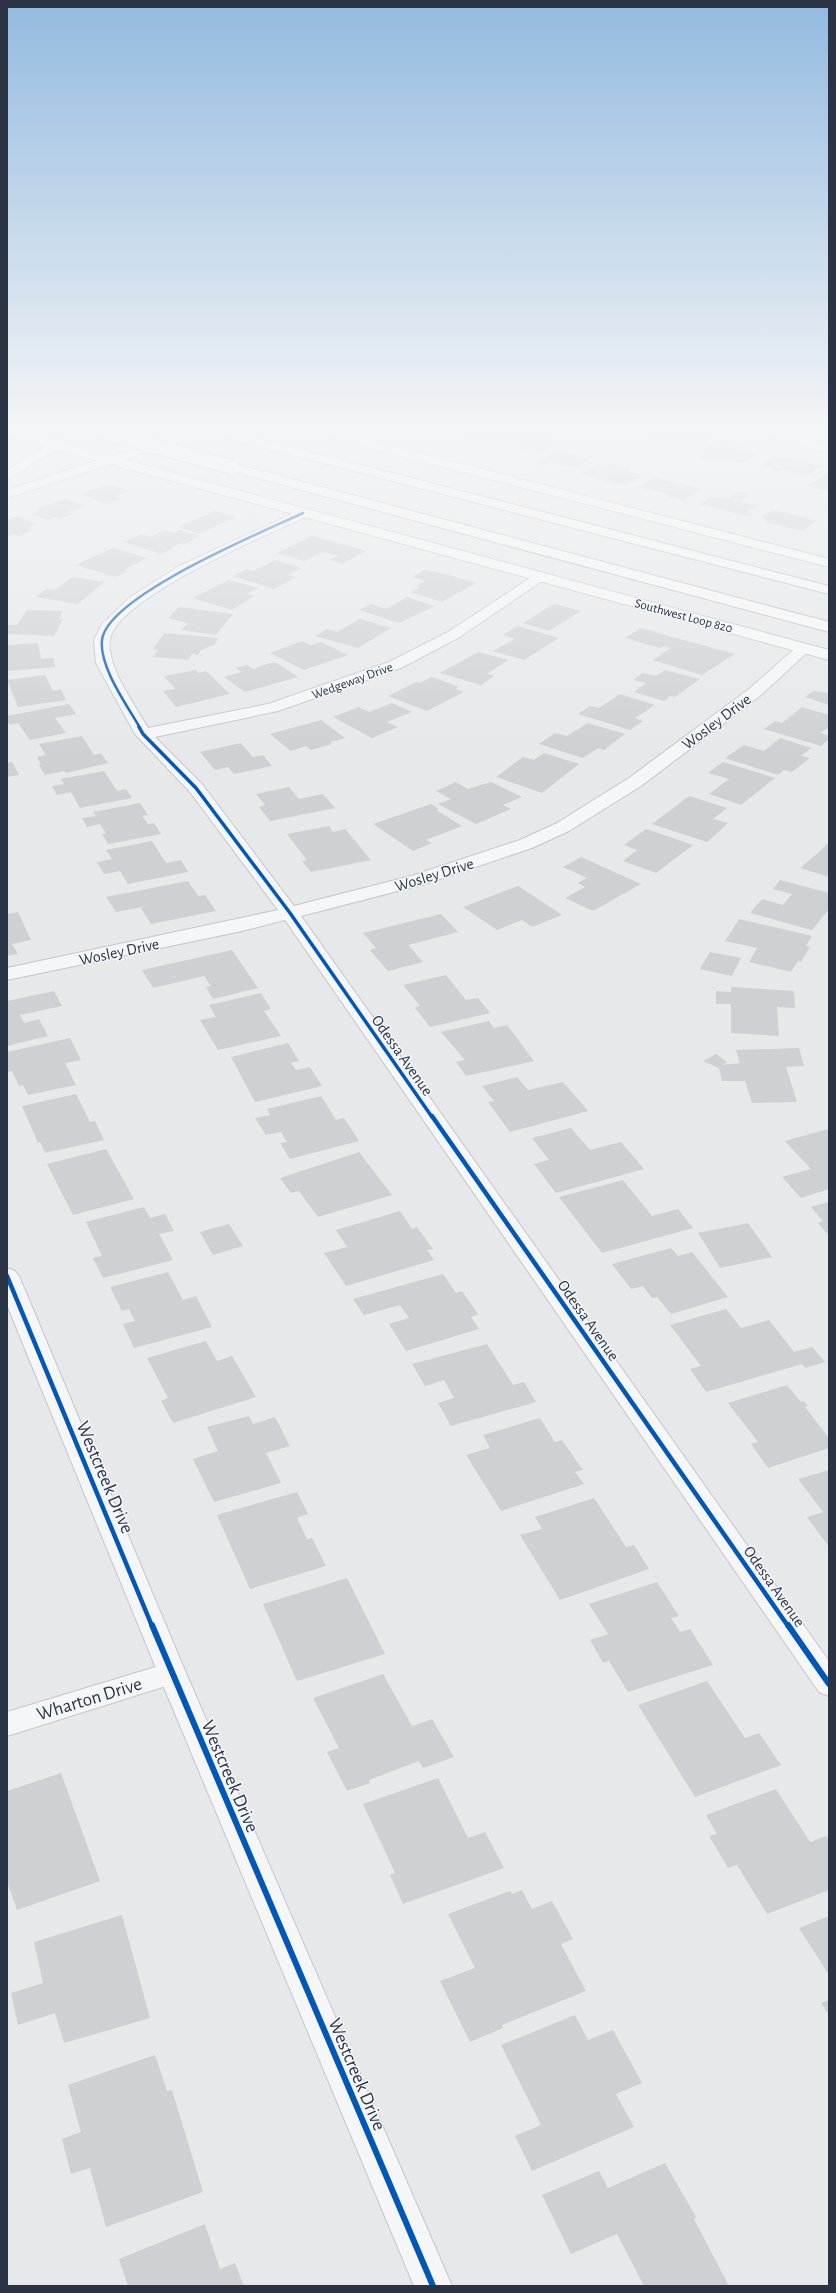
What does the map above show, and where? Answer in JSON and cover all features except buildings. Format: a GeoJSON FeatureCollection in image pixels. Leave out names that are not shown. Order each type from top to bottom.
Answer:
{"type":"FeatureCollection","features":[{"type":"Feature","properties":{"kind":"main road","name":"Southwest Loop 820"},"geometry":{"type":"LineString","coordinates":[[399,538],[829,654]]}},
{"type":"Feature","properties":{"kind":"main road"},"geometry":{"type":"LineString","coordinates":[[497,538],[829,627]]}},
{"type":"Feature","properties":{"kind":"main road"},"geometry":{"type":"LineString","coordinates":[[629,538],[829,590]]}},
{"type":"Feature","properties":{"kind":"main road"},"geometry":{"type":"LineString","coordinates":[[733,538],[829,563]]}},
{"type":"Feature","properties":{"kind":"street","name":"Odessa Avenue"},"geometry":{"type":"LineString","coordinates":[[249,538],[184,569],[134,601],[107,627],[102,640],[104,663],[143,734],[196,788],[290,913],[829,1684]]}},
{"type":"Feature","properties":{"kind":"street","name":"Wedgeway Drive"},"geometry":{"type":"LineString","coordinates":[[143,734],[272,708],[395,665],[453,635],[542,577]]}},
{"type":"Feature","properties":{"kind":"street","name":"Wosley Drive"},"geometry":{"type":"LineString","coordinates":[[7,974],[242,925],[290,913],[418,880],[526,844],[563,827],[635,782],[754,692],[804,648]]}},
{"type":"Feature","properties":{"kind":"street","name":"Westcreek Drive"},"geometry":{"type":"LineString","coordinates":[[7,1276],[172,1673],[433,2286]]}},
{"type":"Feature","properties":{"kind":"street","name":"Wharton Drive"},"geometry":{"type":"LineString","coordinates":[[7,1724],[172,1673]]}},
{"type":"Feature","properties":{"kind":"cycle path"},"geometry":{"type":"LineString","coordinates":[[250,538],[184,569],[134,601],[107,627],[102,640],[104,663],[143,734],[196,788],[290,913],[829,1684]]}},
{"type":"Feature","properties":{"kind":"cycle path"},"geometry":{"type":"LineString","coordinates":[[7,1276],[172,1673],[433,2286]]}}]}
